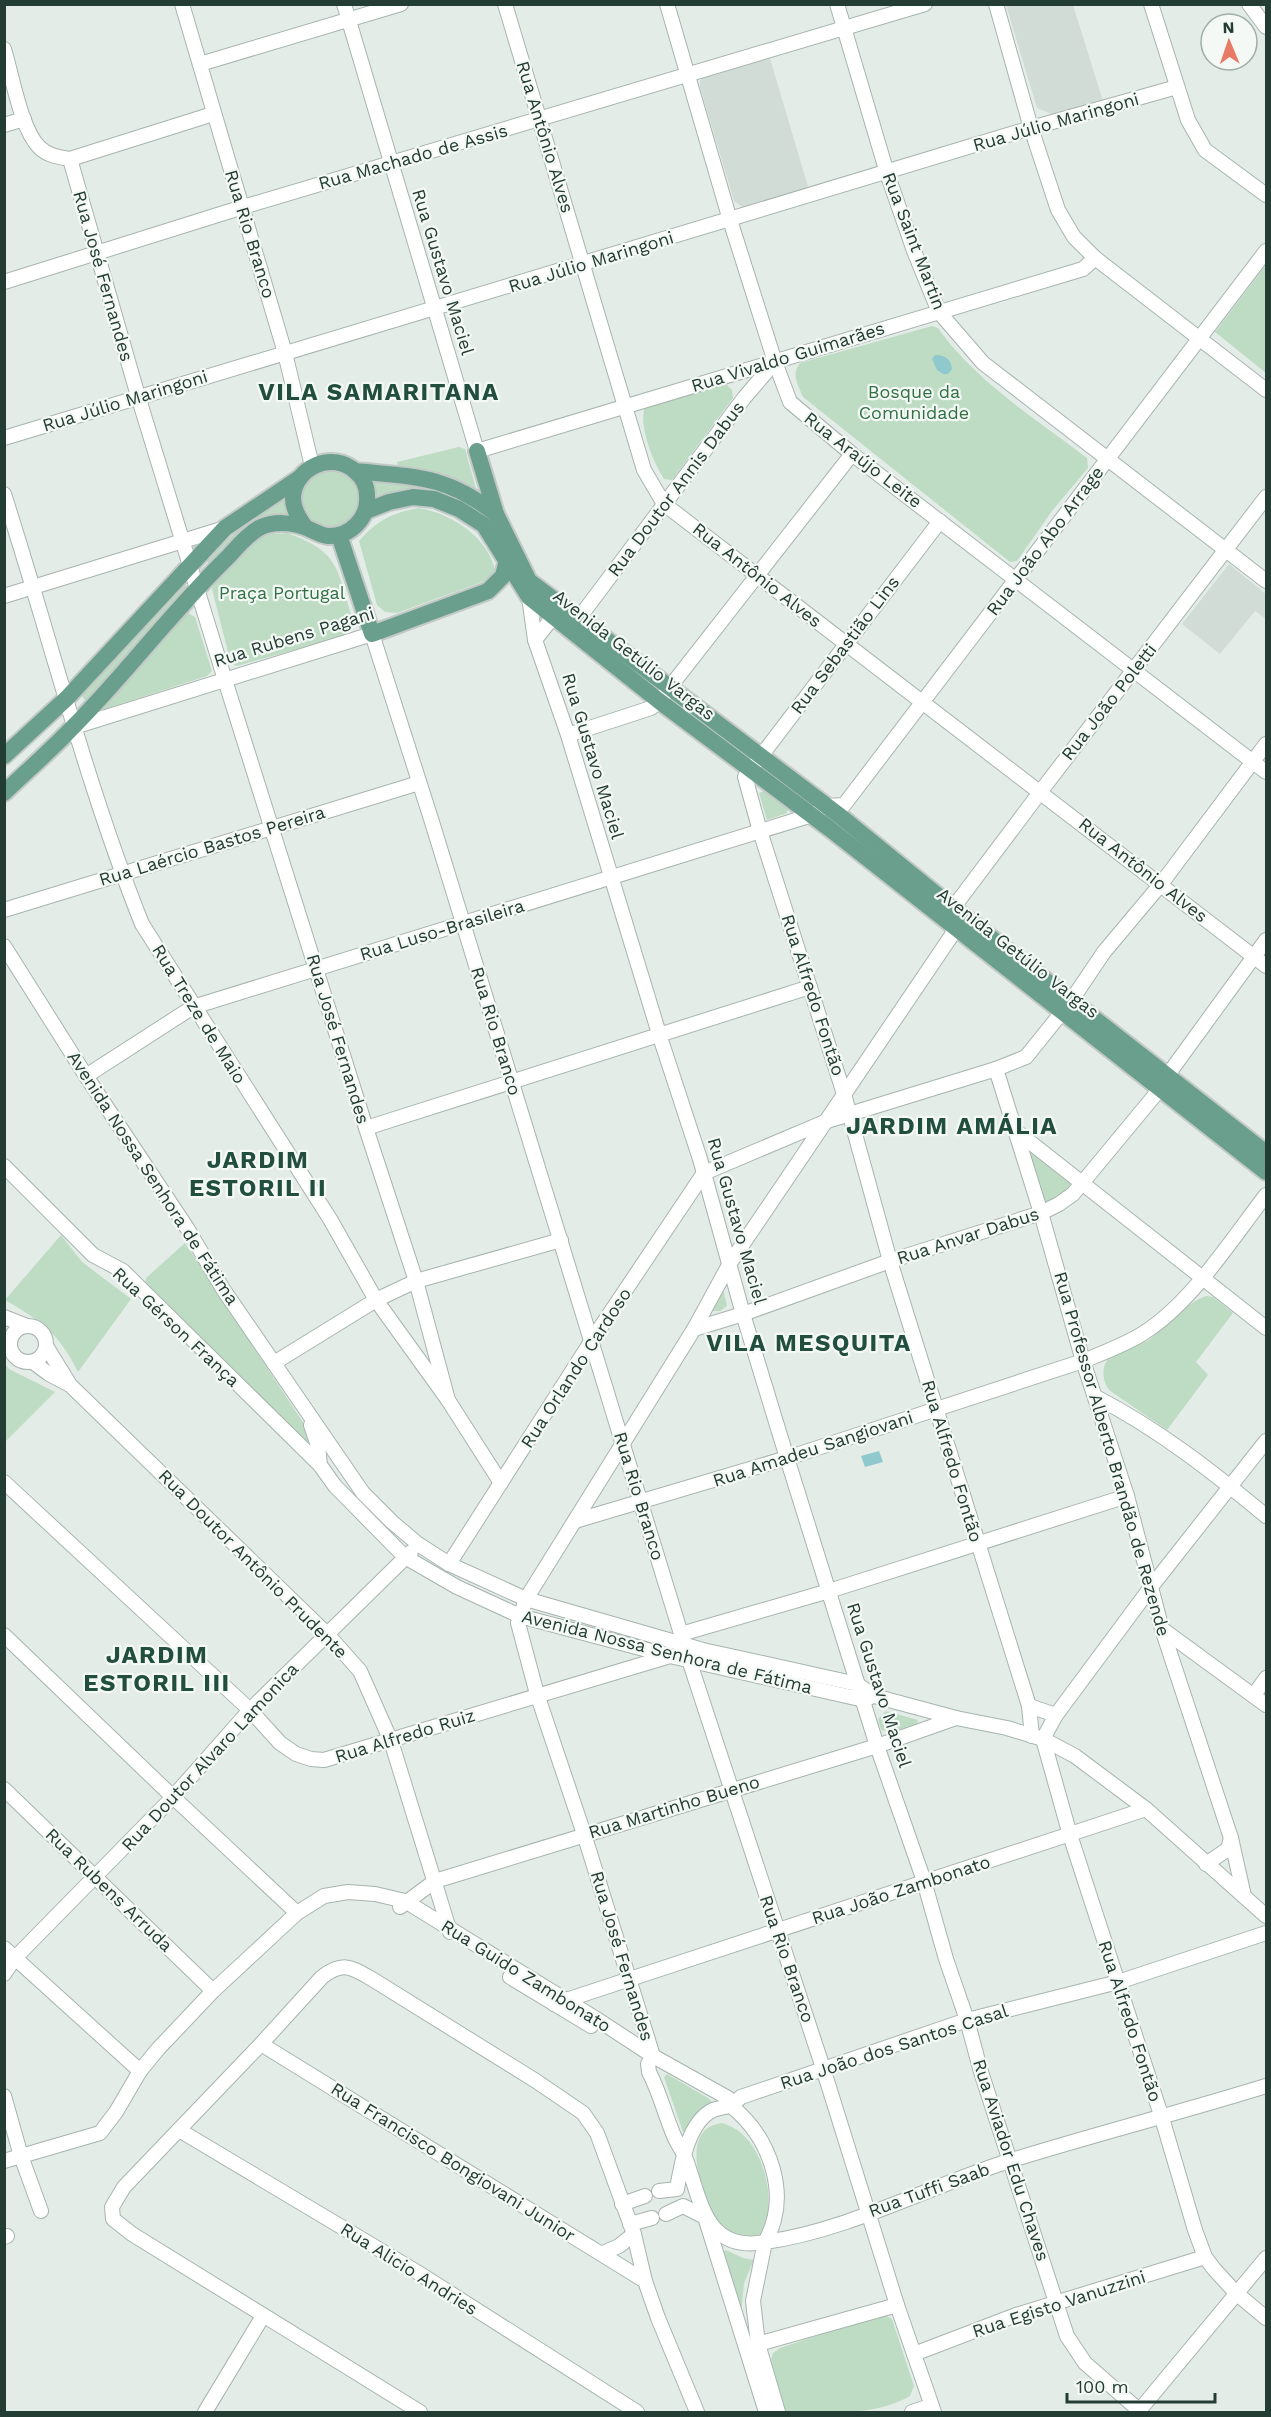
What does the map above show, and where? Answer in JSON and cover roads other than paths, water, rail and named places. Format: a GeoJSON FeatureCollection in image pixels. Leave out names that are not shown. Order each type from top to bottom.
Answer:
{"type":"FeatureCollection","features":[{"type":"Feature","properties":{"kind":"main road","name":"Rua Gustavo Maciel"},"geometry":{"type":"LineString","coordinates":[[477,451],[496,514],[529,589]]}},
{"type":"Feature","properties":{"kind":"main road"},"geometry":{"type":"LineString","coordinates":[[6,754],[67,698],[225,528],[306,471],[323,462],[334,462],[346,465],[355,471],[367,490],[366,512]]}},
{"type":"Feature","properties":{"kind":"main road"},"geometry":{"type":"LineString","coordinates":[[305,527],[296,512],[293,500],[295,488],[306,471]]}},
{"type":"Feature","properties":{"kind":"main road"},"geometry":{"type":"LineString","coordinates":[[355,471],[434,479],[477,500],[496,514]]}},
{"type":"Feature","properties":{"kind":"main road"},"geometry":{"type":"LineString","coordinates":[[4,794],[74,727],[198,587],[258,529],[272,523],[305,527],[320,534],[339,535],[350,530],[366,512],[389,502],[413,497],[434,499],[459,509],[483,525],[529,589]]}},
{"type":"Feature","properties":{"kind":"main road"},"geometry":{"type":"LineString","coordinates":[[339,535],[372,634]]}},
{"type":"Feature","properties":{"kind":"main road","name":"Rua Rubens Pagani"},"geometry":{"type":"LineString","coordinates":[[372,634],[488,591],[503,576],[507,560]]}},
{"type":"Feature","properties":{"kind":"main road","name":"Avenida Getúlio Vargas"},"geometry":{"type":"LineString","coordinates":[[529,589],[579,618],[669,687],[756,763]]}},
{"type":"Feature","properties":{"kind":"main road","name":"Avenida Getúlio Vargas"},"geometry":{"type":"LineString","coordinates":[[529,589],[553,617],[659,701],[830,814],[953,908],[1067,1007]]}},
{"type":"Feature","properties":{"kind":"main road","name":"Avenida Getúlio Vargas"},"geometry":{"type":"LineString","coordinates":[[830,814],[956,929],[1067,1007],[1164,1082],[1266,1153]]}},
{"type":"Feature","properties":{"kind":"main road","name":"Avenida Getúlio Vargas"},"geometry":{"type":"LineString","coordinates":[[1164,1082],[1266,1172]]}},
{"type":"Feature","properties":{"kind":"street","name":"Rua Rio Branco"},"geometry":{"type":"LineString","coordinates":[[182,4],[285,353],[306,471]]}},
{"type":"Feature","properties":{"kind":"street","name":"Rua Gustavo Maciel"},"geometry":{"type":"LineString","coordinates":[[344,4],[477,451]]}},
{"type":"Feature","properties":{"kind":"street"},"geometry":{"type":"LineString","coordinates":[[200,64],[401,4]]}},
{"type":"Feature","properties":{"kind":"street","name":"Rua Antônio Alves"},"geometry":{"type":"LineString","coordinates":[[505,4],[644,470],[664,504],[922,703],[1041,791],[1266,966]]}},
{"type":"Feature","properties":{"kind":"street","name":"Rua Araújo Leite"},"geometry":{"type":"LineString","coordinates":[[667,4],[730,220],[790,402],[852,454],[1266,772]]}},
{"type":"Feature","properties":{"kind":"street","name":"Rua Saint Martin"},"geometry":{"type":"LineString","coordinates":[[837,4],[887,173],[914,251],[939,312],[983,363],[1266,581]]}},
{"type":"Feature","properties":{"kind":"street","name":"Rua Machado de Assis"},"geometry":{"type":"LineString","coordinates":[[4,282],[243,207],[925,4]]}},
{"type":"Feature","properties":{"kind":"street"},"geometry":{"type":"LineString","coordinates":[[996,4],[1031,128],[1058,210],[1074,237],[1095,258],[1266,390]]}},
{"type":"Feature","properties":{"kind":"street"},"geometry":{"type":"LineString","coordinates":[[1151,4],[1188,120],[1205,150],[1266,195]]}},
{"type":"Feature","properties":{"kind":"street"},"geometry":{"type":"LineString","coordinates":[[1249,4],[1266,27]]}},
{"type":"Feature","properties":{"kind":"street"},"geometry":{"type":"LineString","coordinates":[[4,50],[24,120],[38,147],[50,155],[70,159],[213,114]]}},
{"type":"Feature","properties":{"kind":"street","name":"Rua Júlio Maringoni"},"geometry":{"type":"LineString","coordinates":[[4,438],[1031,128],[1177,87]]}},
{"type":"Feature","properties":{"kind":"street"},"geometry":{"type":"LineString","coordinates":[[4,125],[24,120]]}},
{"type":"Feature","properties":{"kind":"street","name":"Rua José Fernandes"},"geometry":{"type":"LineString","coordinates":[[70,159],[138,396],[198,587]]}},
{"type":"Feature","properties":{"kind":"street","name":"Rua João Abo Arrage"},"geometry":{"type":"LineString","coordinates":[[830,814],[922,703],[1266,251]]}},
{"type":"Feature","properties":{"kind":"street","name":"Rua Vivaldo Guimarães"},"geometry":{"type":"LineString","coordinates":[[477,451],[1083,269],[1095,258]]}},
{"type":"Feature","properties":{"kind":"street","name":"Rua Doutor Annis Dabus"},"geometry":{"type":"LineString","coordinates":[[579,618],[744,398],[775,362]]}},
{"type":"Feature","properties":{"kind":"street"},"geometry":{"type":"LineString","coordinates":[[568,735],[651,708],[659,701],[852,454]]}},
{"type":"Feature","properties":{"kind":"street","name":"Rua Treze de Maio"},"geometry":{"type":"LineString","coordinates":[[4,494],[34,586],[74,727],[121,873],[142,924],[330,1219],[376,1300],[448,1400],[501,1483]]}},
{"type":"Feature","properties":{"kind":"street","name":"Rua João Poletti"},"geometry":{"type":"LineString","coordinates":[[953,908],[1266,497]]}},
{"type":"Feature","properties":{"kind":"street","name":"Rua Sebastião Lins"},"geometry":{"type":"LineString","coordinates":[[756,763],[940,521]]}},
{"type":"Feature","properties":{"kind":"street"},"geometry":{"type":"LineString","coordinates":[[4,596],[225,528]]}},
{"type":"Feature","properties":{"kind":"street"},"geometry":{"type":"LineString","coordinates":[[198,587],[225,680]]}},
{"type":"Feature","properties":{"kind":"street","name":"Rua Gustavo Maciel"},"geometry":{"type":"LineString","coordinates":[[529,589],[535,640],[568,735],[704,1173],[743,1314],[857,1684],[869,1698],[877,1746],[924,1881]]}},
{"type":"Feature","properties":{"kind":"street"},"geometry":{"type":"LineString","coordinates":[[535,640],[553,617]]}},
{"type":"Feature","properties":{"kind":"street","name":"Rua Rio Branco"},"geometry":{"type":"LineString","coordinates":[[372,634],[592,1340],[682,1639],[932,2409]]}},
{"type":"Feature","properties":{"kind":"street","name":"Rua Rubens Pagani"},"geometry":{"type":"LineString","coordinates":[[74,727],[372,634]]}},
{"type":"Feature","properties":{"kind":"street","name":"Rua José Fernandes"},"geometry":{"type":"LineString","coordinates":[[225,680],[416,1281],[448,1400]]}},
{"type":"Feature","properties":{"kind":"street"},"geometry":{"type":"LineString","coordinates":[[704,1173],[827,1120],[996,1069],[1026,1057],[1067,1007],[1104,952],[1161,884],[1266,744]]}},
{"type":"Feature","properties":{"kind":"street","name":"Rua Alfredo Fontão"},"geometry":{"type":"LineString","coordinates":[[756,763],[745,777],[760,831],[844,1094],[890,1261],[1037,1737],[1162,2118],[1195,2230],[1205,2257],[1236,2293],[1266,2318]]}},
{"type":"Feature","properties":{"kind":"street","name":"Rua Laércio Bastos Pereira"},"geometry":{"type":"LineString","coordinates":[[4,910],[419,783]]}},
{"type":"Feature","properties":{"kind":"street","name":"Rua Luso-Brasileira"},"geometry":{"type":"LineString","coordinates":[[86,1076],[193,1007],[760,831],[830,814]]}},
{"type":"Feature","properties":{"kind":"street"},"geometry":{"type":"LineString","coordinates":[[520,1616],[526,1599],[694,1329],[730,1263],[956,929]]}},
{"type":"Feature","properties":{"kind":"street","name":"Rua Anvar Dabus"},"geometry":{"type":"LineString","coordinates":[[694,1329],[743,1314],[890,1261],[1041,1213],[1059,1204],[1083,1182],[1164,1082],[1266,940]]}},
{"type":"Feature","properties":{"kind":"street","name":"Avenida Nossa Senhora de Fátima"},"geometry":{"type":"LineString","coordinates":[[4,946],[86,1076],[274,1363],[363,1493],[381,1512],[418,1544],[449,1564],[526,1599],[682,1639],[703,1650],[857,1684]]}},
{"type":"Feature","properties":{"kind":"street"},"geometry":{"type":"LineString","coordinates":[[366,1128],[810,987]]}},
{"type":"Feature","properties":{"kind":"street","name":"Rua Professor Alberto Brandão de Rezende"},"geometry":{"type":"LineString","coordinates":[[996,1069],[1041,1213],[1083,1361],[1127,1496],[1162,1629],[1231,1838],[1244,1896]]}},
{"type":"Feature","properties":{"kind":"street"},"geometry":{"type":"LineString","coordinates":[[1016,1131],[1266,1328]]}},
{"type":"Feature","properties":{"kind":"street","name":"Rua Gérson França"},"geometry":{"type":"LineString","coordinates":[[4,1166],[93,1255],[123,1271],[320,1462]]}},
{"type":"Feature","properties":{"kind":"street","name":"Rua Orlando Cardoso"},"geometry":{"type":"LineString","coordinates":[[449,1564],[592,1340],[704,1173]]}},
{"type":"Feature","properties":{"kind":"street","name":"Rua Amadeu Sangiovani"},"geometry":{"type":"LineString","coordinates":[[575,1521],[642,1503],[787,1458],[1111,1350],[1143,1333],[1187,1296],[1266,1195]]}},
{"type":"Feature","properties":{"kind":"street"},"geometry":{"type":"LineString","coordinates":[[274,1363],[376,1300],[416,1281],[561,1240]]}},
{"type":"Feature","properties":{"kind":"street","name":"Rua Doutor Antônio Prudente"},"geometry":{"type":"LineString","coordinates":[[4,1317],[33,1327],[43,1334],[46,1346],[70,1385],[328,1635],[360,1671],[391,1741],[450,1935]]}},
{"type":"Feature","properties":{"kind":"street","name":"Rua Doutor Antônio Prudente"},"geometry":{"type":"LineString","coordinates":[[27,1326],[21,1328],[8,1342],[12,1352],[20,1360],[33,1362],[70,1385]]}},
{"type":"Feature","properties":{"kind":"street"},"geometry":{"type":"LineString","coordinates":[[33,1362],[42,1357],[46,1346]]}},
{"type":"Feature","properties":{"kind":"street"},"geometry":{"type":"LineString","coordinates":[[420,1360],[435,1355]]}},
{"type":"Feature","properties":{"kind":"street"},"geometry":{"type":"LineString","coordinates":[[1096,1397],[1131,1415],[1231,1487],[1266,1516]]}},
{"type":"Feature","properties":{"kind":"street","name":"Avenida Nossa Senhora de Fátima"},"geometry":{"type":"LineString","coordinates":[[305,1408],[316,1437],[320,1462],[335,1486],[405,1557],[458,1587],[520,1616],[638,1648],[1037,1737],[1075,1756],[1146,1809],[1266,1916]]}},
{"type":"Feature","properties":{"kind":"street"},"geometry":{"type":"LineString","coordinates":[[1037,1737],[1266,1441]]}},
{"type":"Feature","properties":{"kind":"street"},"geometry":{"type":"LineString","coordinates":[[320,1462],[337,1454]]}},
{"type":"Feature","properties":{"kind":"street","name":"Rua Alfredo Ruiz"},"geometry":{"type":"LineString","coordinates":[[4,1482],[249,1710],[280,1743],[296,1754],[311,1759],[324,1760],[391,1741],[537,1694],[670,1656]]}},
{"type":"Feature","properties":{"kind":"street"},"geometry":{"type":"LineString","coordinates":[[682,1639],[717,1625],[1127,1496]]}},
{"type":"Feature","properties":{"kind":"street","name":"Rua Doutor Alvaro Lamonica"},"geometry":{"type":"LineString","coordinates":[[4,1974],[15,1958],[173,1797],[249,1710],[328,1635],[418,1544]]}},
{"type":"Feature","properties":{"kind":"street","name":"Rua José Fernandes"},"geometry":{"type":"LineString","coordinates":[[520,1616],[518,1623],[537,1694],[630,1979],[651,2060],[675,2137],[684,2154],[705,2217],[766,2412]]}},
{"type":"Feature","properties":{"kind":"street"},"geometry":{"type":"LineString","coordinates":[[703,1650],[717,1625]]}},
{"type":"Feature","properties":{"kind":"street"},"geometry":{"type":"LineString","coordinates":[[1162,1629],[1266,1705]]}},
{"type":"Feature","properties":{"kind":"street"},"geometry":{"type":"LineString","coordinates":[[4,1635],[297,1913]]}},
{"type":"Feature","properties":{"kind":"street"},"geometry":{"type":"LineString","coordinates":[[620,1672],[638,1648]]}},
{"type":"Feature","properties":{"kind":"street"},"geometry":{"type":"LineString","coordinates":[[1172,1656],[1186,1654],[1208,1662]]}},
{"type":"Feature","properties":{"kind":"street"},"geometry":{"type":"LineString","coordinates":[[1254,1695],[1266,1678]]}},
{"type":"Feature","properties":{"kind":"street"},"geometry":{"type":"LineString","coordinates":[[1029,1706],[1056,1715]]}},
{"type":"Feature","properties":{"kind":"street","name":"Rua Martinho Bueno"},"geometry":{"type":"LineString","coordinates":[[402,1905],[435,1881],[877,1746],[956,1719]]}},
{"type":"Feature","properties":{"kind":"street","name":"Rua Rubens Arruda"},"geometry":{"type":"LineString","coordinates":[[4,1789],[213,1991]]}},
{"type":"Feature","properties":{"kind":"street","name":"Rua João Zambonato"},"geometry":{"type":"LineString","coordinates":[[560,2002],[1146,1809]]}},
{"type":"Feature","properties":{"kind":"street"},"geometry":{"type":"LineString","coordinates":[[1206,1864],[1228,1849],[1231,1838]]}},
{"type":"Feature","properties":{"kind":"street","name":"Rua Aviador Edu Chaves"},"geometry":{"type":"LineString","coordinates":[[924,1881],[981,2072],[1067,2336],[1085,2363],[1139,2412]]}},
{"type":"Feature","properties":{"kind":"street","name":"Rua Guido Zambonato"},"geometry":{"type":"LineString","coordinates":[[4,2161],[100,2133],[116,2112],[140,2071],[213,1991],[297,1913],[324,1896],[348,1892],[375,1894],[402,1905],[592,2021],[651,2060],[728,2098],[731,2106]]}},
{"type":"Feature","properties":{"kind":"street","name":"Rua João dos Santos Casal"},"geometry":{"type":"LineString","coordinates":[[731,2106],[741,2097],[967,2020],[1118,1982],[1266,1934]]}},
{"type":"Feature","properties":{"kind":"street"},"geometry":{"type":"LineString","coordinates":[[4,1948],[140,2071]]}},
{"type":"Feature","properties":{"kind":"street"},"geometry":{"type":"LineString","coordinates":[[420,2412],[132,2234],[113,2219],[112,2207],[124,2187],[322,1977],[333,1969],[353,1968],[536,2081],[583,2114],[597,2133],[632,2229],[645,2281],[697,2412]]}},
{"type":"Feature","properties":{"kind":"street","name":"Rua Francisco Bongiovani Junior"},"geometry":{"type":"LineString","coordinates":[[261,2044],[645,2281]]}},
{"type":"Feature","properties":{"kind":"street","name":"Rua Tuffi Saab"},"geometry":{"type":"LineString","coordinates":[[765,2242],[791,2238],[868,2213],[1011,2160],[1266,2086]]}},
{"type":"Feature","properties":{"kind":"street"},"geometry":{"type":"LineString","coordinates":[[4,2096],[21,2156],[41,2211]]}},
{"type":"Feature","properties":{"kind":"street"},"geometry":{"type":"LineString","coordinates":[[705,2217],[683,2206],[677,2189],[684,2154],[700,2119],[713,2110],[731,2106],[750,2126],[769,2156],[774,2175],[777,2204],[773,2227],[765,2242],[753,2301],[758,2344],[778,2412]]}},
{"type":"Feature","properties":{"kind":"street","name":"Rua Alicio Andries"},"geometry":{"type":"LineString","coordinates":[[179,2130],[417,2272],[637,2412]]}},
{"type":"Feature","properties":{"kind":"street"},"geometry":{"type":"LineString","coordinates":[[659,2191],[677,2189]]}},
{"type":"Feature","properties":{"kind":"street"},"geometry":{"type":"LineString","coordinates":[[622,2204],[645,2196]]}},
{"type":"Feature","properties":{"kind":"street"},"geometry":{"type":"LineString","coordinates":[[666,2214],[683,2206]]}},
{"type":"Feature","properties":{"kind":"street","name":"Rua José Fernandes"},"geometry":{"type":"LineString","coordinates":[[705,2217],[724,2236],[736,2243],[748,2245],[765,2242]]}},
{"type":"Feature","properties":{"kind":"street"},"geometry":{"type":"LineString","coordinates":[[603,2253],[619,2246],[632,2229],[652,2218]]}},
{"type":"Feature","properties":{"kind":"street","name":"Rua Egisto Vanuzzini"},"geometry":{"type":"LineString","coordinates":[[914,2355],[1016,2315],[1205,2257]]}},
{"type":"Feature","properties":{"kind":"street"},"geometry":{"type":"LineString","coordinates":[[1139,2412],[1266,2258]]}},
{"type":"Feature","properties":{"kind":"street"},"geometry":{"type":"LineString","coordinates":[[758,2344],[897,2305]]}},
{"type":"Feature","properties":{"kind":"street"},"geometry":{"type":"LineString","coordinates":[[205,2412],[263,2316]]}},
{"type":"Feature","properties":{"kind":"street"},"geometry":{"type":"LineString","coordinates":[[912,2412],[932,2409]]}},
{"type":"Feature","properties":{"kind":"water"},"geometry":{"type":"Polygon","coordinates":[[[935,355],[949,360],[952,369],[948,374],[937,370],[932,359],[935,355]]]}},
{"type":"Feature","properties":{"kind":"water"},"geometry":{"type":"Polygon","coordinates":[[[879,1451],[883,1462],[865,1467],[861,1456],[879,1451]]]}},
{"type":"Feature","properties":{"kind":"district","name":"VILA SAMARITANA"},"geometry":{"type":"Point","coordinates":[379,392]}},
{"type":"Feature","properties":{"kind":"district","name":"JARDIM AMÁLIA"},"geometry":{"type":"Point","coordinates":[952,1126]}},
{"type":"Feature","properties":{"kind":"district","name":"JARDIM ESTORIL II"},"geometry":{"type":"Point","coordinates":[258,1174]}},
{"type":"Feature","properties":{"kind":"district","name":"VILA MESQUITA"},"geometry":{"type":"Point","coordinates":[809,1343]}},
{"type":"Feature","properties":{"kind":"district","name":"JARDIM ESTORIL III"},"geometry":{"type":"Point","coordinates":[157,1669]}},
{"type":"Feature","properties":{"kind":"park label","name":"Bosque da Comunidade"},"geometry":{"type":"Point","coordinates":[914,402]}},
{"type":"Feature","properties":{"kind":"park label","name":"Praça Portugal"},"geometry":{"type":"Point","coordinates":[282,593]}}]}
